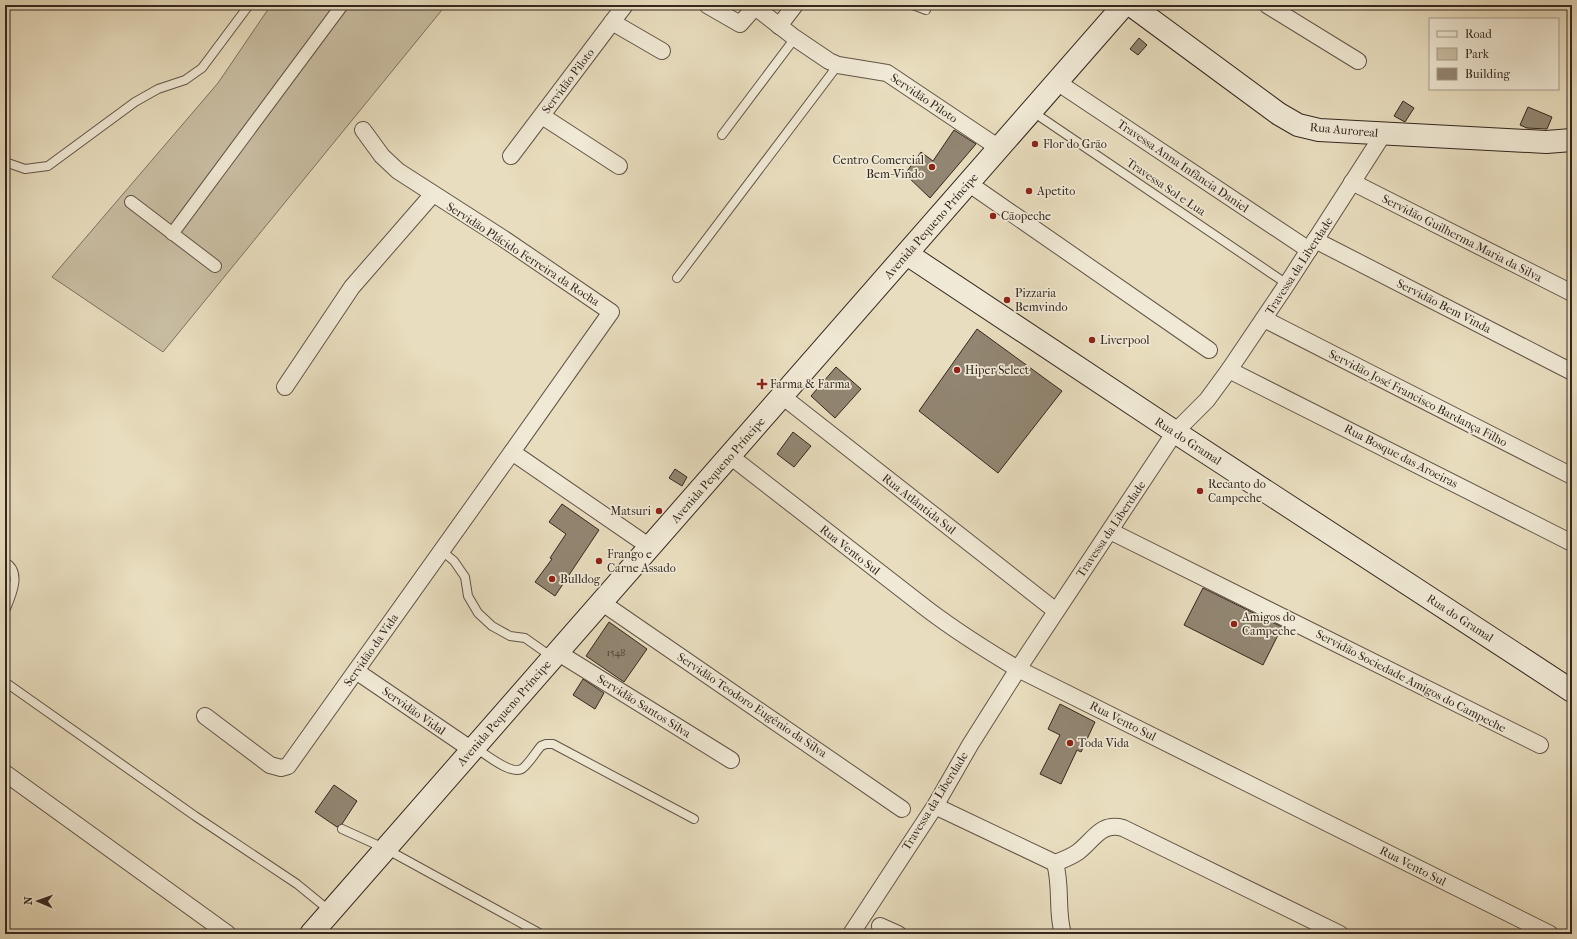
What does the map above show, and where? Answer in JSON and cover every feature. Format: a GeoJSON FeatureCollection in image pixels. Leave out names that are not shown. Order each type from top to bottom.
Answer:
{"type":"FeatureCollection","features":[{"type":"Feature","properties":{"kind":"main road","name":"Avenida Pequeno Príncipe"},"geometry":{"type":"LineString","coordinates":[[311,934],[1124,5]]}},
{"type":"Feature","properties":{"kind":"main road","name":"Rua Auroreal"},"geometry":{"type":"LineString","coordinates":[[1131,5],[1290,121],[1298,125],[1319,130],[1546,142],[1572,140]]}},
{"type":"Feature","properties":{"kind":"main road","name":"Rua do Gramal"},"geometry":{"type":"LineString","coordinates":[[906,254],[1175,432],[1572,691]]}},
{"type":"Feature","properties":{"kind":"street"},"geometry":{"type":"LineString","coordinates":[[172,234],[342,5]]}},
{"type":"Feature","properties":{"kind":"street","name":"Servidão Piloto"},"geometry":{"type":"LineString","coordinates":[[512,156],[624,5]]}},
{"type":"Feature","properties":{"kind":"street","name":"Servidão Piloto"},"geometry":{"type":"LineString","coordinates":[[707,5],[740,24],[755,6],[816,53],[838,65],[887,73],[999,148]]}},
{"type":"Feature","properties":{"kind":"street"},"geometry":{"type":"LineString","coordinates":[[779,26],[795,5]]}},
{"type":"Feature","properties":{"kind":"street"},"geometry":{"type":"LineString","coordinates":[[1267,5],[1358,61]]}},
{"type":"Feature","properties":{"kind":"street"},"geometry":{"type":"LineString","coordinates":[[612,22],[662,51]]}},
{"type":"Feature","properties":{"kind":"street","name":"Travessa Anna Infância Daniel"},"geometry":{"type":"LineString","coordinates":[[1057,82],[1312,245]]}},
{"type":"Feature","properties":{"kind":"street"},"geometry":{"type":"LineString","coordinates":[[542,116],[619,166]]}},
{"type":"Feature","properties":{"kind":"street","name":"Servidão Plácido Ferreira da Rocha"},"geometry":{"type":"LineString","coordinates":[[363,130],[389,164],[433,194],[504,238],[612,312],[512,452]]}},
{"type":"Feature","properties":{"kind":"street","name":"Travessa da Liberdade"},"geometry":{"type":"LineString","coordinates":[[851,934],[935,806],[970,745],[1018,669],[1175,432],[1207,400],[1229,370],[1287,284],[1384,133]]}},
{"type":"Feature","properties":{"kind":"street","name":"Servidão Guilherma Maria da Silva"},"geometry":{"type":"LineString","coordinates":[[1352,182],[1572,293]]}},
{"type":"Feature","properties":{"kind":"street"},"geometry":{"type":"LineString","coordinates":[[968,184],[1209,350]]}},
{"type":"Feature","properties":{"kind":"street"},"geometry":{"type":"LineString","coordinates":[[285,387],[352,287],[433,194]]}},
{"type":"Feature","properties":{"kind":"street"},"geometry":{"type":"LineString","coordinates":[[131,202],[215,266]]}},
{"type":"Feature","properties":{"kind":"street","name":"Servidão Bem Vinda"},"geometry":{"type":"LineString","coordinates":[[1312,245],[1572,372]]}},
{"type":"Feature","properties":{"kind":"street","name":"Servidão José Francisco Bardança Filho"},"geometry":{"type":"LineString","coordinates":[[1264,319],[1572,476]]}},
{"type":"Feature","properties":{"kind":"street","name":"Rua Bosque das Aroeiras"},"geometry":{"type":"LineString","coordinates":[[1229,370],[1572,543]]}},
{"type":"Feature","properties":{"kind":"street","name":"Rua Atlântida Sul"},"geometry":{"type":"LineString","coordinates":[[782,396],[1056,611]]}},
{"type":"Feature","properties":{"kind":"street"},"geometry":{"type":"LineString","coordinates":[[512,452],[650,547]]}},
{"type":"Feature","properties":{"kind":"street","name":"Servidão da Vida"},"geometry":{"type":"LineString","coordinates":[[205,716],[270,765],[281,768],[288,766],[512,452]]}},
{"type":"Feature","properties":{"kind":"street","name":"Rua Vento Sul"},"geometry":{"type":"LineString","coordinates":[[730,456],[954,629],[987,651],[1018,669],[1550,934]]}},
{"type":"Feature","properties":{"kind":"street","name":"Servidão Sociedade Amigos do Campeche"},"geometry":{"type":"LineString","coordinates":[[1110,531],[1540,745]]}},
{"type":"Feature","properties":{"kind":"street","name":"Servidão Teodoro Eugênio da Silva"},"geometry":{"type":"LineString","coordinates":[[601,602],[902,808]]}},
{"type":"Feature","properties":{"kind":"street","name":"Servidão Santos Silva"},"geometry":{"type":"LineString","coordinates":[[555,655],[731,760]]}},
{"type":"Feature","properties":{"kind":"street","name":"Servidão Vidal"},"geometry":{"type":"LineString","coordinates":[[356,671],[473,749]]}},
{"type":"Feature","properties":{"kind":"street"},"geometry":{"type":"LineString","coordinates":[[5,774],[228,934]]}},
{"type":"Feature","properties":{"kind":"street"},"geometry":{"type":"LineString","coordinates":[[935,806],[1055,863],[1068,858],[1079,851],[1104,829],[1114,826],[1123,828],[1340,934]]}},
{"type":"Feature","properties":{"kind":"street"},"geometry":{"type":"LineString","coordinates":[[1055,863],[1059,877],[1062,934]]}},
{"type":"Feature","properties":{"kind":"street"},"geometry":{"type":"LineString","coordinates":[[880,926],[898,934]]}},
{"type":"Feature","properties":{"kind":"lane"},"geometry":{"type":"LineString","coordinates":[[5,162],[25,169],[48,166],[135,102],[158,89],[185,80],[202,68],[249,5]]}},
{"type":"Feature","properties":{"kind":"lane"},"geometry":{"type":"LineString","coordinates":[[913,5],[926,10]]}},
{"type":"Feature","properties":{"kind":"lane"},"geometry":{"type":"LineString","coordinates":[[722,135],[795,38]]}},
{"type":"Feature","properties":{"kind":"lane"},"geometry":{"type":"LineString","coordinates":[[677,278],[838,65]]}},
{"type":"Feature","properties":{"kind":"lane","name":"Travessa Sol e Lua"},"geometry":{"type":"LineString","coordinates":[[1032,111],[1287,284]]}},
{"type":"Feature","properties":{"kind":"lane"},"geometry":{"type":"LineString","coordinates":[[442,551],[454,561],[465,577],[468,596],[478,613],[492,626],[510,636],[525,638],[555,655]]}},
{"type":"Feature","properties":{"kind":"lane"},"geometry":{"type":"LineString","coordinates":[[5,562],[10,565],[14,576],[14,588],[5,611]]}},
{"type":"Feature","properties":{"kind":"lane"},"geometry":{"type":"LineString","coordinates":[[5,682],[189,812],[297,884],[330,912]]}},
{"type":"Feature","properties":{"kind":"lane"},"geometry":{"type":"LineString","coordinates":[[473,749],[509,769],[516,771],[522,769],[541,746],[553,744],[694,819]]}},
{"type":"Feature","properties":{"kind":"lane"},"geometry":{"type":"LineString","coordinates":[[342,829],[386,849],[541,934]]}},
{"type":"Feature","properties":{"kind":"green space"},"geometry":{"type":"Polygon","coordinates":[[[271,5],[446,5],[163,352],[52,277],[218,83],[271,5]]]}},
{"type":"Feature","properties":{"kind":"building"},"geometry":{"type":"Polygon","coordinates":[[[1139,38],[1147,45],[1138,55],[1130,49],[1139,38]]]}},
{"type":"Feature","properties":{"kind":"building"},"geometry":{"type":"Polygon","coordinates":[[[1403,101],[1414,108],[1405,122],[1394,116],[1403,101]]]}},
{"type":"Feature","properties":{"kind":"building"},"geometry":{"type":"Polygon","coordinates":[[[1528,107],[1552,117],[1547,129],[1527,128],[1520,125],[1528,107]]]}},
{"type":"Feature","properties":{"kind":"building","name":"Centro Comercial Bem-Vindo"},"geometry":{"type":"Polygon","coordinates":[[[954,130],[976,144],[930,198],[905,174],[921,152],[933,161],[954,130]]]}},
{"type":"Feature","properties":{"kind":"building"},"geometry":{"type":"Polygon","coordinates":[[[977,329],[1062,391],[998,473],[919,411],[977,329]]]}},
{"type":"Feature","properties":{"kind":"building"},"geometry":{"type":"Polygon","coordinates":[[[836,367],[861,389],[835,418],[811,396],[836,367]]]}},
{"type":"Feature","properties":{"kind":"building"},"geometry":{"type":"Polygon","coordinates":[[[793,432],[811,446],[794,467],[777,454],[793,432]]]}},
{"type":"Feature","properties":{"kind":"building"},"geometry":{"type":"Polygon","coordinates":[[[675,469],[687,477],[682,486],[669,478],[675,469]]]}},
{"type":"Feature","properties":{"kind":"building"},"geometry":{"type":"Polygon","coordinates":[[[562,504],[599,530],[555,596],[535,582],[552,559],[550,558],[566,534],[549,522],[562,504]]]}},
{"type":"Feature","properties":{"kind":"building","name":"Amigos do Campeche"},"geometry":{"type":"Polygon","coordinates":[[[1203,588],[1282,627],[1263,665],[1184,625],[1203,588]]]}},
{"type":"Feature","properties":{"kind":"building"},"geometry":{"type":"Polygon","coordinates":[[[609,622],[647,649],[624,682],[586,656],[609,622]]]}},
{"type":"Feature","properties":{"kind":"building"},"geometry":{"type":"Polygon","coordinates":[[[583,679],[604,693],[595,709],[573,695],[583,679]]]}},
{"type":"Feature","properties":{"kind":"building","name":"Toda Vida"},"geometry":{"type":"Polygon","coordinates":[[[1060,704],[1095,722],[1081,752],[1077,750],[1061,784],[1040,774],[1060,735],[1048,729],[1060,704]]]}},
{"type":"Feature","properties":{"kind":"building"},"geometry":{"type":"Polygon","coordinates":[[[334,785],[357,801],[342,824],[337,827],[315,812],[334,785]]]}},
{"type":"Feature","properties":{"kind":"place","name":"Flor do Grão"},"geometry":{"type":"Point","coordinates":[1035,144]}},
{"type":"Feature","properties":{"kind":"place","name":"Centro Comercial Bem-Vindo"},"geometry":{"type":"Point","coordinates":[932,167]}},
{"type":"Feature","properties":{"kind":"place","name":"Apetito"},"geometry":{"type":"Point","coordinates":[1029,191]}},
{"type":"Feature","properties":{"kind":"place","name":"Cãopeche"},"geometry":{"type":"Point","coordinates":[993,216]}},
{"type":"Feature","properties":{"kind":"place","name":"Pizzaria Bemvindo"},"geometry":{"type":"Point","coordinates":[1007,300]}},
{"type":"Feature","properties":{"kind":"place","name":"Liverpool"},"geometry":{"type":"Point","coordinates":[1092,340]}},
{"type":"Feature","properties":{"kind":"place","name":"Hiper Select"},"geometry":{"type":"Point","coordinates":[957,370]}},
{"type":"Feature","properties":{"kind":"place","name":"Farma & Farma"},"geometry":{"type":"Point","coordinates":[762,384]}},
{"type":"Feature","properties":{"kind":"place","name":"Recanto do Campeche"},"geometry":{"type":"Point","coordinates":[1200,491]}},
{"type":"Feature","properties":{"kind":"place","name":"Matsuri"},"geometry":{"type":"Point","coordinates":[659,511]}},
{"type":"Feature","properties":{"kind":"place","name":"Frango e Carne Assado"},"geometry":{"type":"Point","coordinates":[599,561]}},
{"type":"Feature","properties":{"kind":"place","name":"Bulldog"},"geometry":{"type":"Point","coordinates":[552,579]}},
{"type":"Feature","properties":{"kind":"place","name":"Amigos do Campeche"},"geometry":{"type":"Point","coordinates":[1234,624]}},
{"type":"Feature","properties":{"kind":"place","name":"Toda Vida"},"geometry":{"type":"Point","coordinates":[1070,743]}}]}
